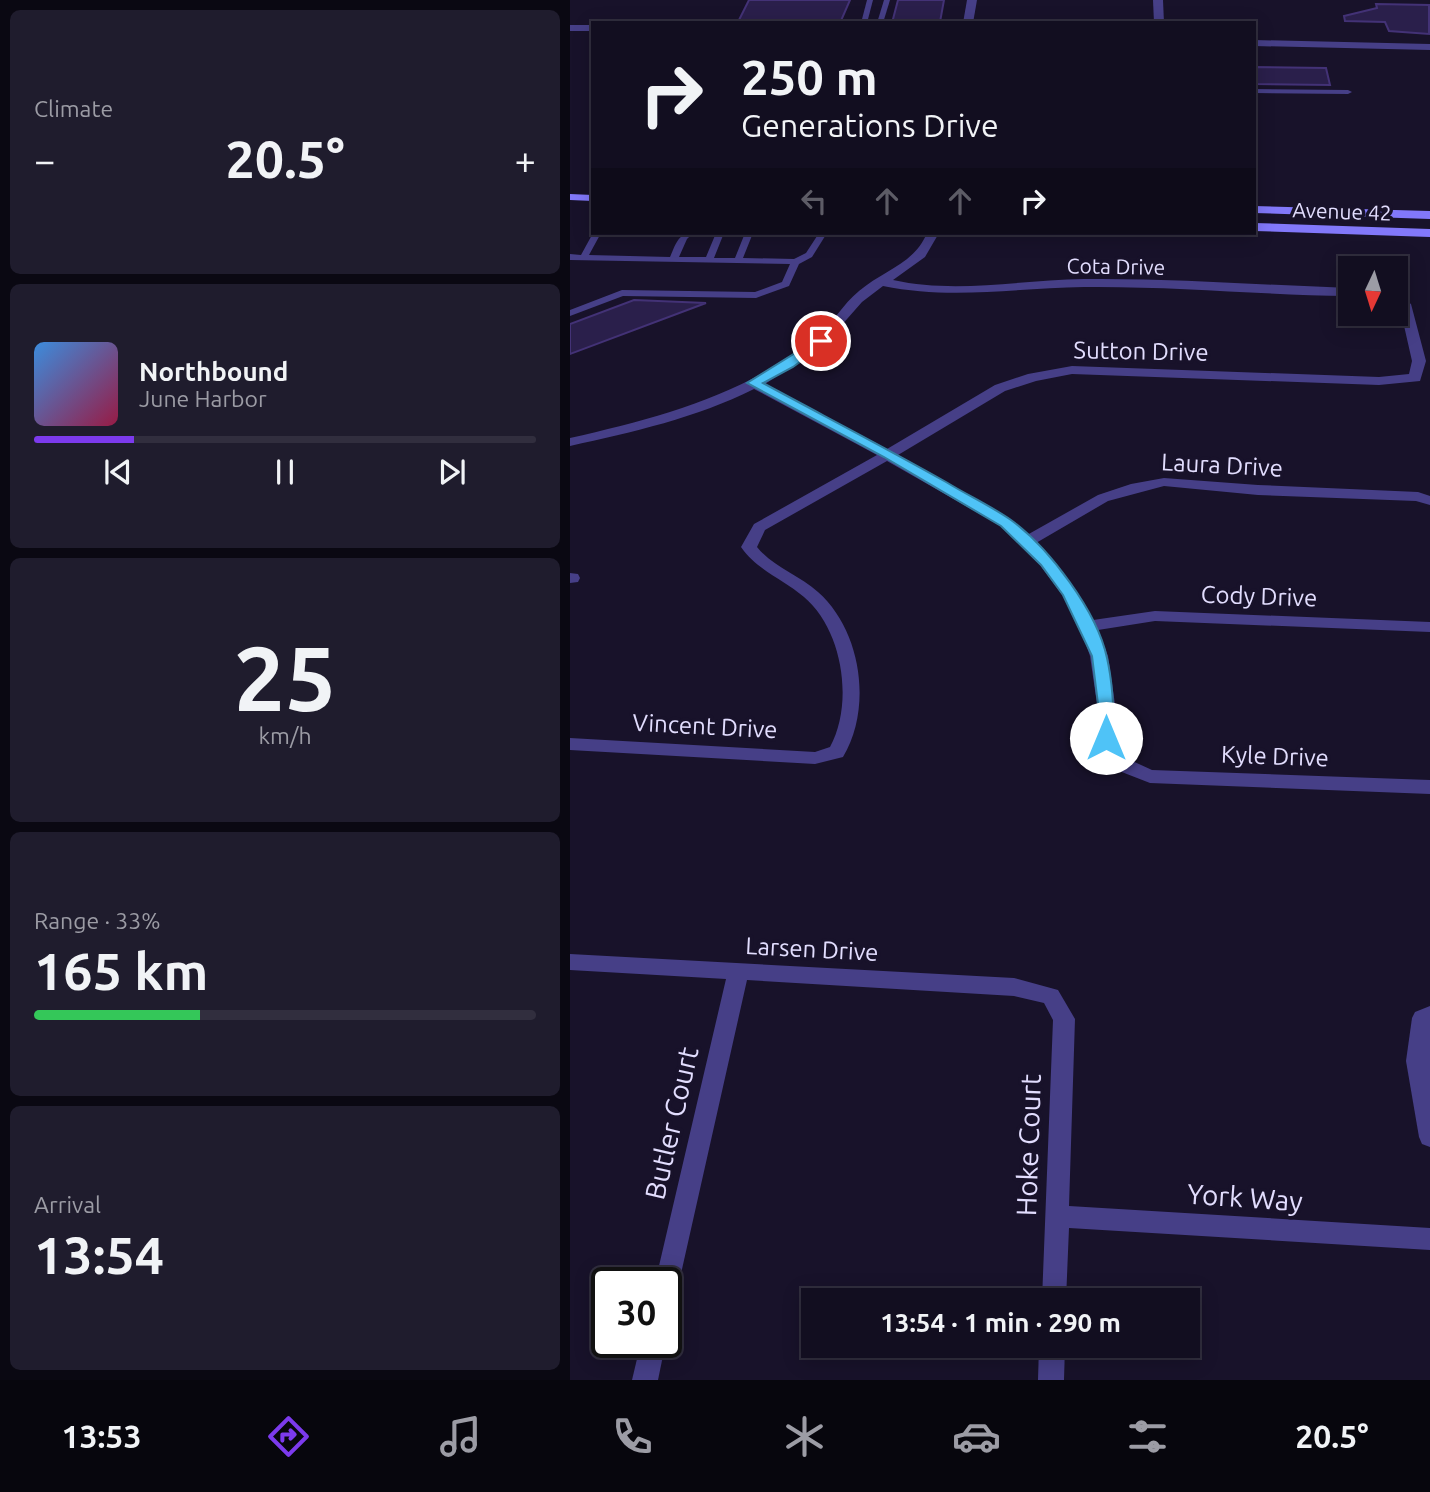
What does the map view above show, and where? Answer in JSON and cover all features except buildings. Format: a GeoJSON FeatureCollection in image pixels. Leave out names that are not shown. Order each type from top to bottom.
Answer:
{"type":"FeatureCollection","features":[{"type":"Feature","properties":{"kind":"main road"},"geometry":{"type":"LineString","coordinates":[[570,187],[591,188]]}},
{"type":"Feature","properties":{"kind":"main road"},"geometry":{"type":"LineString","coordinates":[[570,197],[591,198]]}},
{"type":"Feature","properties":{"kind":"main road"},"geometry":{"type":"LineString","coordinates":[[570,205],[591,206]]}},
{"type":"Feature","properties":{"kind":"main road","name":"Avenue 42"},"geometry":{"type":"LineString","coordinates":[[1256,209],[1429,215]]}},
{"type":"Feature","properties":{"kind":"main road","name":"Avenue 42"},"geometry":{"type":"LineString","coordinates":[[1256,228],[1429,233]]}},
{"type":"Feature","properties":{"kind":"street"},"geometry":{"type":"LineString","coordinates":[[968,21],[972,0]]}},
{"type":"Feature","properties":{"kind":"street"},"geometry":{"type":"LineString","coordinates":[[1158,0],[1159,21]]}},
{"type":"Feature","properties":{"kind":"street"},"geometry":{"type":"LineString","coordinates":[[570,28],[591,28]]}},
{"type":"Feature","properties":{"kind":"street"},"geometry":{"type":"LineString","coordinates":[[1256,43],[1429,47]]}},
{"type":"Feature","properties":{"kind":"street"},"geometry":{"type":"LineString","coordinates":[[570,442],[649,425],[723,399],[789,365],[821,341],[863,294],[928,250],[932,235]]}},
{"type":"Feature","properties":{"kind":"street","name":"Cota Drive"},"geometry":{"type":"LineString","coordinates":[[883,282],[933,292],[968,293],[1083,283],[1338,292]]}},
{"type":"Feature","properties":{"kind":"street","name":"Sutton Drive"},"geometry":{"type":"LineString","coordinates":[[837,752],[847,734],[850,709],[844,639],[833,619],[797,583],[761,564],[749,547],[758,527],[797,508],[1000,388],[1033,377],[1072,370],[1379,381],[1415,378],[1419,361],[1408,315]]}},
{"type":"Feature","properties":{"kind":"street"},"geometry":{"type":"LineString","coordinates":[[753,383],[888,455],[1006,523],[1046,562],[1088,626]]}},
{"type":"Feature","properties":{"kind":"street","name":"Laura Drive"},"geometry":{"type":"LineString","coordinates":[[1025,543],[1103,498],[1136,487],[1164,482],[1258,490],[1418,496],[1429,501]]}},
{"type":"Feature","properties":{"kind":"street","name":"Cody Drive"},"geometry":{"type":"LineString","coordinates":[[1088,626],[1155,616],[1429,627]]}},
{"type":"Feature","properties":{"kind":"street","name":"Kyle Drive"},"geometry":{"type":"LineString","coordinates":[[1088,626],[1099,656],[1104,681],[1106,738],[1121,764],[1150,776],[1429,788]]}},
{"type":"Feature","properties":{"kind":"street","name":"Vincent Drive"},"geometry":{"type":"LineString","coordinates":[[570,744],[815,758],[837,752]]}},
{"type":"Feature","properties":{"kind":"street","name":"Larsen Drive"},"geometry":{"type":"LineString","coordinates":[[570,962],[1014,987],[1051,996]]}},
{"type":"Feature","properties":{"kind":"street","name":"Butler Court"},"geometry":{"type":"LineString","coordinates":[[671,1267],[738,972]]}},
{"type":"Feature","properties":{"kind":"street","name":"Hoke Court"},"geometry":{"type":"LineString","coordinates":[[1051,996],[1064,1018],[1054,1288]]}},
{"type":"Feature","properties":{"kind":"street"},"geometry":{"type":"LineString","coordinates":[[1426,1017],[1417,1062],[1429,1138]]}},
{"type":"Feature","properties":{"kind":"street","name":"York Way"},"geometry":{"type":"LineString","coordinates":[[1057,1216],[1429,1238]]}},
{"type":"Feature","properties":{"kind":"street"},"geometry":{"type":"LineString","coordinates":[[645,1380],[650,1358]]}},
{"type":"Feature","properties":{"kind":"street"},"geometry":{"type":"LineString","coordinates":[[1051,1380],[1052,1358]]}},
{"type":"Feature","properties":{"kind":"lane"},"geometry":{"type":"LineString","coordinates":[[865,21],[870,0]]}},
{"type":"Feature","properties":{"kind":"lane"},"geometry":{"type":"LineString","coordinates":[[881,21],[887,0]]}},
{"type":"Feature","properties":{"kind":"lane"},"geometry":{"type":"LineString","coordinates":[[1256,91],[1348,92]]}},
{"type":"Feature","properties":{"kind":"lane"},"geometry":{"type":"LineString","coordinates":[[583,258],[596,235]]}},
{"type":"Feature","properties":{"kind":"lane"},"geometry":{"type":"LineString","coordinates":[[673,260],[687,235]]}},
{"type":"Feature","properties":{"kind":"lane"},"geometry":{"type":"LineString","coordinates":[[709,260],[719,235]]}},
{"type":"Feature","properties":{"kind":"lane"},"geometry":{"type":"LineString","coordinates":[[738,261],[748,235]]}},
{"type":"Feature","properties":{"kind":"lane"},"geometry":{"type":"LineString","coordinates":[[570,257],[795,262],[810,255],[822,235]]}},
{"type":"Feature","properties":{"kind":"lane"},"geometry":{"type":"LineString","coordinates":[[570,313],[621,293],[756,295],[786,284],[795,262]]}},
{"type":"Feature","properties":{"kind":"route"},"geometry":{"type":"LineString","coordinates":[[821,341],[789,365],[753,383],[888,455],[1006,523],[1046,562],[1070,594],[1088,626],[1099,656],[1106,704],[1106,738]]}}]}
